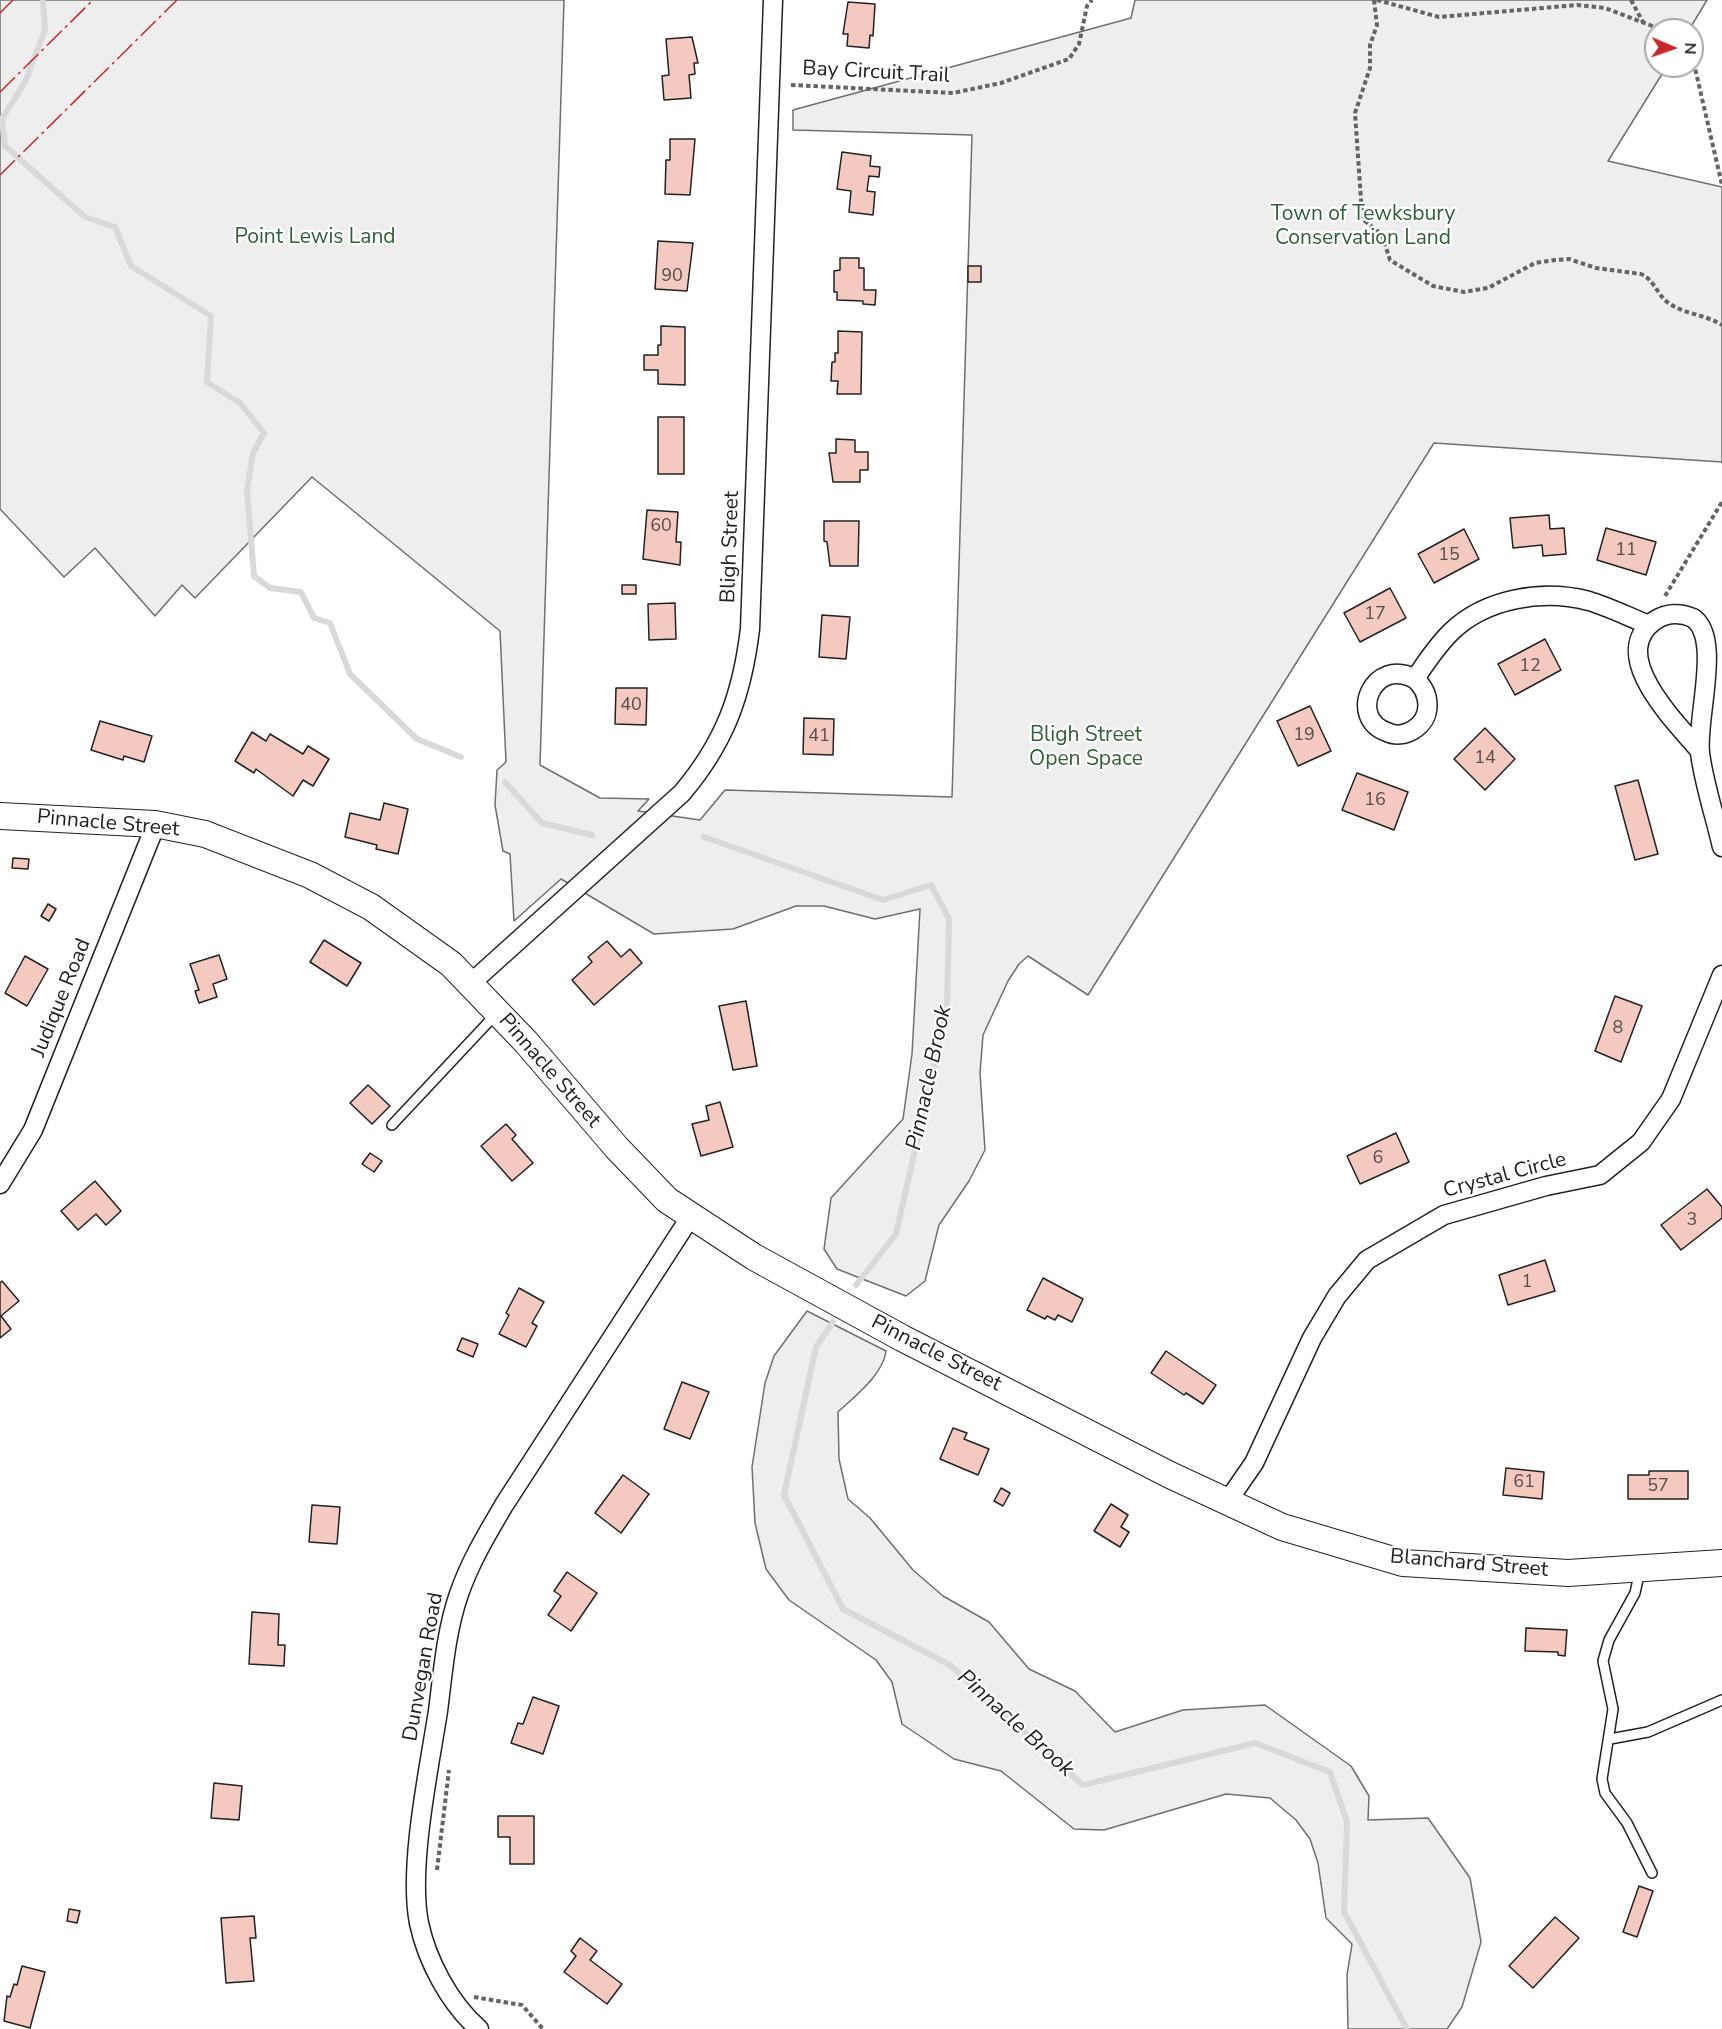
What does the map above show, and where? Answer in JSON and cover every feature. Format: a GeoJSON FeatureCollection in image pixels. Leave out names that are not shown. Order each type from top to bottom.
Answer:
{"type":"FeatureCollection","features":[{"type":"Feature","properties":{"kind":"street","name":"Bligh Street"},"geometry":{"type":"LineString","coordinates":[[470,984],[682,793],[701,770],[720,739],[736,704],[746,667],[750,629],[773,0]]}},
{"type":"Feature","properties":{"kind":"street"},"geometry":{"type":"LineString","coordinates":[[1415,679],[1434,651],[1460,624],[1488,608],[1527,597],[1550,595],[1591,602],[1654,621],[1684,614],[1696,619],[1713,638],[1716,651],[1700,751],[1722,847]]}},
{"type":"Feature","properties":{"kind":"street"},"geometry":{"type":"LineString","coordinates":[[1654,621],[1638,647],[1642,674],[1659,701],[1700,751]]}},
{"type":"Feature","properties":{"kind":"street","name":"Pinnacle Street"},"geometry":{"type":"LineString","coordinates":[[0,816],[156,824],[205,834],[310,875],[371,908],[451,964],[667,1200],[754,1257],[882,1328],[1065,1420]]}},
{"type":"Feature","properties":{"kind":"street","name":"Judique Road"},"geometry":{"type":"LineString","coordinates":[[0,1184],[33,1130],[156,824]]}},
{"type":"Feature","properties":{"kind":"street","name":"Crystal Circle"},"geometry":{"type":"LineString","coordinates":[[1227,1502],[1254,1463],[1312,1338],[1337,1296],[1367,1260],[1444,1215],[1546,1186],[1600,1174],[1641,1142],[1671,1100],[1722,975]]}},
{"type":"Feature","properties":{"kind":"street","name":"Dunvegan Road"},"geometry":{"type":"LineString","coordinates":[[479,2029],[465,2016],[446,1989],[424,1941],[417,1900],[423,1813],[447,1647],[458,1596],[478,1550],[504,1505],[691,1215]]}},
{"type":"Feature","properties":{"kind":"street","name":"Blanchard Street"},"geometry":{"type":"LineString","coordinates":[[1065,1420],[1227,1502],[1282,1527],[1403,1563],[1568,1573],[1722,1563]]}},
{"type":"Feature","properties":{"kind":"lane"},"geometry":{"type":"LineString","coordinates":[[392,1125],[484,1024],[498,1013]]}},
{"type":"Feature","properties":{"kind":"lane"},"geometry":{"type":"LineString","coordinates":[[1640,1568],[1635,1593],[1609,1640],[1603,1661],[1613,1709],[1602,1779],[1605,1793],[1631,1830],[1652,1873]]}},
{"type":"Feature","properties":{"kind":"lane"},"geometry":{"type":"LineString","coordinates":[[1610,1739],[1648,1732],[1722,1700]]}},
{"type":"Feature","properties":{"kind":"path","name":"Bay Circuit Trail"},"geometry":{"type":"LineString","coordinates":[[791,85],[953,93],[1001,83],[1069,59],[1079,44],[1087,6],[1092,0]]}},
{"type":"Feature","properties":{"kind":"path"},"geometry":{"type":"LineString","coordinates":[[1644,25],[1605,8],[1577,5],[1440,17],[1376,0],[1377,25],[1370,45],[1370,68],[1355,113],[1362,214],[1369,225],[1382,235],[1390,260],[1433,286],[1464,292],[1497,285],[1535,263],[1569,259],[1596,268],[1641,274],[1647,277],[1665,300],[1674,307],[1722,325]]}},
{"type":"Feature","properties":{"kind":"path"},"geometry":{"type":"LineString","coordinates":[[1631,0],[1644,23]]}},
{"type":"Feature","properties":{"kind":"path"},"geometry":{"type":"LineString","coordinates":[[1697,78],[1722,185]]}},
{"type":"Feature","properties":{"kind":"path"},"geometry":{"type":"LineString","coordinates":[[1654,621],[1664,598],[1722,502]]}},
{"type":"Feature","properties":{"kind":"path"},"geometry":{"type":"LineString","coordinates":[[437,1873],[450,1761]]}},
{"type":"Feature","properties":{"kind":"path"},"geometry":{"type":"LineString","coordinates":[[468,1988],[472,1996],[522,2005],[543,2029]]}},
{"type":"Feature","properties":{"kind":"green space"},"geometry":{"type":"Polygon","coordinates":[[[0,0],[564,0],[540,765],[600,798],[649,799],[638,811],[700,820],[725,790],[952,797],[972,135],[793,130],[793,110],[1131,18],[1135,0],[1707,0],[1696,18],[1644,18],[1644,78],[1660,78],[1608,161],[1722,187],[1722,462],[1434,443],[1088,995],[1028,956],[1019,964],[1008,981],[983,1035],[980,1073],[985,1150],[969,1181],[939,1225],[925,1281],[906,1296],[837,1269],[824,1249],[831,1198],[903,1119],[912,1054],[920,909],[875,919],[824,906],[796,906],[733,929],[654,934],[561,879],[514,921],[510,854],[503,851],[495,805],[497,770],[506,762],[500,631],[312,477],[195,598],[182,585],[155,616],[95,548],[64,577],[0,509],[0,0]]]}},
{"type":"Feature","properties":{"kind":"green space"},"geometry":{"type":"Polygon","coordinates":[[[807,1311],[886,1351],[884,1360],[874,1377],[838,1412],[839,1459],[848,1499],[870,1518],[913,1570],[943,1596],[989,1622],[1029,1669],[1075,1691],[1115,1732],[1183,1710],[1265,1705],[1351,1766],[1369,1796],[1368,1820],[1428,1818],[1470,1878],[1481,1942],[1462,2007],[1447,2029],[1348,2029],[1347,1975],[1352,1944],[1326,1918],[1318,1863],[1310,1839],[1296,1820],[1270,1798],[1226,1794],[1104,1830],[1074,1829],[1001,1771],[954,1759],[902,1724],[892,1682],[876,1660],[789,1600],[766,1569],[755,1523],[752,1467],[765,1383],[774,1356],[807,1311]]]}},
{"type":"Feature","properties":{"kind":"building"},"geometry":{"type":"Polygon","coordinates":[[[848,2],[875,4],[873,36],[870,35],[869,48],[847,46],[848,34],[843,34],[848,2]]]}},
{"type":"Feature","properties":{"kind":"building"},"geometry":{"type":"Polygon","coordinates":[[[692,37],[698,63],[694,63],[695,74],[689,75],[691,98],[664,100],[662,76],[669,75],[666,39],[692,37]]]}},
{"type":"Feature","properties":{"kind":"building"},"geometry":{"type":"Polygon","coordinates":[[[670,139],[695,139],[690,195],[665,194],[666,160],[670,160],[670,139]]]}},
{"type":"Feature","properties":{"kind":"building"},"geometry":{"type":"Polygon","coordinates":[[[842,152],[871,156],[870,166],[880,167],[879,177],[869,176],[867,191],[875,192],[873,215],[849,212],[851,191],[837,189],[842,152]]]}},
{"type":"Feature","properties":{"kind":"building"},"geometry":{"type":"Polygon","coordinates":[[[658,241],[693,243],[687,291],[655,289],[658,241]]]}},
{"type":"Feature","properties":{"kind":"building"},"geometry":{"type":"Polygon","coordinates":[[[840,258],[859,258],[859,268],[864,268],[864,290],[876,290],[875,305],[863,304],[863,301],[837,300],[837,292],[834,292],[834,271],[840,270],[840,258]]]}},
{"type":"Feature","properties":{"kind":"building"},"geometry":{"type":"Polygon","coordinates":[[[968,266],[981,266],[981,282],[968,282],[968,266]]]}},
{"type":"Feature","properties":{"kind":"building"},"geometry":{"type":"Polygon","coordinates":[[[661,326],[685,327],[685,385],[658,384],[658,370],[644,370],[644,355],[658,355],[658,345],[661,345],[661,326]]]}},
{"type":"Feature","properties":{"kind":"building"},"geometry":{"type":"Polygon","coordinates":[[[838,331],[862,332],[861,394],[837,394],[838,381],[831,381],[832,362],[835,362],[835,353],[838,353],[838,331]]]}},
{"type":"Feature","properties":{"kind":"building"},"geometry":{"type":"Polygon","coordinates":[[[658,417],[684,417],[684,474],[658,474],[658,417]]]}},
{"type":"Feature","properties":{"kind":"building"},"geometry":{"type":"Polygon","coordinates":[[[836,439],[855,440],[855,452],[868,452],[868,470],[860,470],[860,482],[833,482],[829,453],[836,453],[836,439]]]}},
{"type":"Feature","properties":{"kind":"building"},"geometry":{"type":"Polygon","coordinates":[[[647,510],[678,512],[676,542],[681,542],[680,565],[643,559],[647,510]]]}},
{"type":"Feature","properties":{"kind":"building"},"geometry":{"type":"Polygon","coordinates":[[[1549,515],[1550,529],[1564,528],[1566,554],[1543,556],[1542,545],[1513,548],[1510,518],[1549,515]]]}},
{"type":"Feature","properties":{"kind":"building"},"geometry":{"type":"Polygon","coordinates":[[[824,521],[859,521],[858,566],[830,566],[827,542],[824,541],[824,521]]]}},
{"type":"Feature","properties":{"kind":"building"},"geometry":{"type":"Polygon","coordinates":[[[1606,528],[1656,542],[1646,575],[1597,560],[1606,528]]]}},
{"type":"Feature","properties":{"kind":"building"},"geometry":{"type":"Polygon","coordinates":[[[1464,529],[1479,559],[1434,583],[1418,554],[1464,529]]]}},
{"type":"Feature","properties":{"kind":"building"},"geometry":{"type":"Polygon","coordinates":[[[622,585],[636,585],[636,594],[622,594],[622,585]]]}},
{"type":"Feature","properties":{"kind":"building"},"geometry":{"type":"Polygon","coordinates":[[[1390,588],[1406,618],[1360,642],[1344,613],[1390,588]]]}},
{"type":"Feature","properties":{"kind":"building"},"geometry":{"type":"Polygon","coordinates":[[[675,603],[676,639],[649,640],[648,604],[675,603]]]}},
{"type":"Feature","properties":{"kind":"building"},"geometry":{"type":"Polygon","coordinates":[[[822,615],[850,617],[846,659],[819,657],[822,615]]]}},
{"type":"Feature","properties":{"kind":"building"},"geometry":{"type":"Polygon","coordinates":[[[1545,639],[1561,670],[1515,695],[1498,664],[1545,639]]]}},
{"type":"Feature","properties":{"kind":"building"},"geometry":{"type":"Polygon","coordinates":[[[616,688],[647,688],[646,725],[615,724],[616,688]]]}},
{"type":"Feature","properties":{"kind":"building"},"geometry":{"type":"Polygon","coordinates":[[[1310,706],[1331,751],[1298,766],[1277,721],[1310,706]]]}},
{"type":"Feature","properties":{"kind":"building"},"geometry":{"type":"Polygon","coordinates":[[[804,718],[834,719],[833,755],[803,754],[804,718]]]}},
{"type":"Feature","properties":{"kind":"building"},"geometry":{"type":"Polygon","coordinates":[[[100,721],[152,736],[144,762],[124,756],[123,760],[91,750],[100,721]]]}},
{"type":"Feature","properties":{"kind":"building"},"geometry":{"type":"Polygon","coordinates":[[[1485,728],[1515,759],[1485,790],[1454,759],[1485,728]]]}},
{"type":"Feature","properties":{"kind":"building"},"geometry":{"type":"Polygon","coordinates":[[[252,732],[266,741],[270,734],[303,754],[308,746],[329,759],[313,786],[303,780],[293,796],[256,769],[254,773],[235,761],[252,732]]]}},
{"type":"Feature","properties":{"kind":"building"},"geometry":{"type":"Polygon","coordinates":[[[1357,773],[1408,792],[1394,830],[1342,810],[1357,773]]]}},
{"type":"Feature","properties":{"kind":"building"},"geometry":{"type":"Polygon","coordinates":[[[1638,780],[1658,854],[1635,860],[1615,786],[1638,780]]]}},
{"type":"Feature","properties":{"kind":"building"},"geometry":{"type":"Polygon","coordinates":[[[384,803],[408,809],[398,854],[376,849],[377,845],[345,837],[350,813],[380,820],[384,803]]]}},
{"type":"Feature","properties":{"kind":"building"},"geometry":{"type":"Polygon","coordinates":[[[13,858],[29,859],[28,869],[12,868],[13,858]]]}},
{"type":"Feature","properties":{"kind":"building"},"geometry":{"type":"Polygon","coordinates":[[[48,904],[56,909],[49,921],[41,916],[48,904]]]}},
{"type":"Feature","properties":{"kind":"building"},"geometry":{"type":"Polygon","coordinates":[[[324,940],[361,963],[347,986],[310,962],[324,940]]]}},
{"type":"Feature","properties":{"kind":"building"},"geometry":{"type":"Polygon","coordinates":[[[607,941],[621,957],[630,949],[642,963],[594,1005],[572,980],[592,962],[588,957],[607,941]]]}},
{"type":"Feature","properties":{"kind":"building"},"geometry":{"type":"Polygon","coordinates":[[[219,955],[227,979],[213,984],[217,997],[199,1003],[195,991],[199,990],[190,964],[219,955]]]}},
{"type":"Feature","properties":{"kind":"building"},"geometry":{"type":"Polygon","coordinates":[[[25,956],[48,969],[27,1006],[5,993],[25,956]]]}},
{"type":"Feature","properties":{"kind":"building"},"geometry":{"type":"Polygon","coordinates":[[[1615,996],[1642,1006],[1621,1062],[1595,1051],[1615,996]]]}},
{"type":"Feature","properties":{"kind":"building"},"geometry":{"type":"Polygon","coordinates":[[[746,1001],[757,1066],[733,1070],[719,1006],[746,1001]]]}},
{"type":"Feature","properties":{"kind":"building"},"geometry":{"type":"Polygon","coordinates":[[[368,1085],[390,1106],[372,1124],[350,1103],[368,1085]]]}},
{"type":"Feature","properties":{"kind":"building"},"geometry":{"type":"Polygon","coordinates":[[[720,1102],[733,1147],[701,1156],[692,1124],[709,1120],[706,1106],[720,1102]]]}},
{"type":"Feature","properties":{"kind":"building"},"geometry":{"type":"Polygon","coordinates":[[[506,1124],[516,1135],[512,1139],[533,1163],[512,1181],[481,1146],[506,1124]]]}},
{"type":"Feature","properties":{"kind":"building"},"geometry":{"type":"Polygon","coordinates":[[[1396,1133],[1409,1162],[1360,1184],[1347,1156],[1396,1133]]]}},
{"type":"Feature","properties":{"kind":"building"},"geometry":{"type":"Polygon","coordinates":[[[370,1153],[382,1161],[374,1172],[362,1164],[370,1153]]]}},
{"type":"Feature","properties":{"kind":"building"},"geometry":{"type":"Polygon","coordinates":[[[95,1181],[121,1211],[106,1225],[96,1214],[78,1230],[61,1211],[95,1181]]]}},
{"type":"Feature","properties":{"kind":"building"},"geometry":{"type":"Polygon","coordinates":[[[1707,1189],[1722,1207],[1722,1218],[1681,1250],[1661,1225],[1707,1189]]]}},
{"type":"Feature","properties":{"kind":"building"},"geometry":{"type":"Polygon","coordinates":[[[1545,1260],[1555,1291],[1508,1305],[1499,1275],[1545,1260]]]}},
{"type":"Feature","properties":{"kind":"building"},"geometry":{"type":"Polygon","coordinates":[[[1043,1278],[1083,1299],[1072,1322],[1058,1315],[1055,1320],[1047,1316],[1045,1319],[1027,1310],[1043,1278]]]}},
{"type":"Feature","properties":{"kind":"building"},"geometry":{"type":"Polygon","coordinates":[[[2,1281],[19,1301],[1,1316],[11,1329],[0,1338],[0,1283],[2,1281]]]}},
{"type":"Feature","properties":{"kind":"building"},"geometry":{"type":"Polygon","coordinates":[[[519,1288],[544,1302],[532,1323],[537,1326],[526,1347],[499,1334],[509,1315],[506,1313],[519,1288]]]}},
{"type":"Feature","properties":{"kind":"building"},"geometry":{"type":"Polygon","coordinates":[[[462,1338],[478,1344],[473,1357],[457,1350],[462,1338]]]}},
{"type":"Feature","properties":{"kind":"building"},"geometry":{"type":"Polygon","coordinates":[[[1166,1351],[1216,1385],[1203,1404],[1186,1393],[1184,1395],[1151,1373],[1166,1351]]]}},
{"type":"Feature","properties":{"kind":"building"},"geometry":{"type":"Polygon","coordinates":[[[682,1382],[709,1392],[690,1439],[664,1429],[682,1382]]]}},
{"type":"Feature","properties":{"kind":"building"},"geometry":{"type":"Polygon","coordinates":[[[953,1428],[967,1433],[964,1439],[989,1449],[978,1475],[940,1459],[953,1428]]]}},
{"type":"Feature","properties":{"kind":"building"},"geometry":{"type":"Polygon","coordinates":[[[1506,1468],[1544,1472],[1542,1499],[1503,1495],[1506,1468]]]}},
{"type":"Feature","properties":{"kind":"building"},"geometry":{"type":"Polygon","coordinates":[[[1649,1471],[1688,1471],[1688,1499],[1628,1499],[1628,1475],[1649,1475],[1649,1471]]]}},
{"type":"Feature","properties":{"kind":"building"},"geometry":{"type":"Polygon","coordinates":[[[623,1475],[649,1494],[621,1533],[595,1513],[623,1475]]]}},
{"type":"Feature","properties":{"kind":"building"},"geometry":{"type":"Polygon","coordinates":[[[1001,1488],[1010,1493],[1003,1506],[994,1501],[1001,1488]]]}},
{"type":"Feature","properties":{"kind":"building"},"geometry":{"type":"Polygon","coordinates":[[[1111,1504],[1128,1515],[1121,1527],[1129,1532],[1120,1547],[1094,1531],[1111,1504]]]}},
{"type":"Feature","properties":{"kind":"building"},"geometry":{"type":"Polygon","coordinates":[[[312,1505],[340,1507],[337,1544],[309,1542],[312,1505]]]}},
{"type":"Feature","properties":{"kind":"building"},"geometry":{"type":"Polygon","coordinates":[[[567,1572],[597,1593],[571,1631],[548,1615],[561,1596],[554,1591],[567,1572]]]}},
{"type":"Feature","properties":{"kind":"building"},"geometry":{"type":"Polygon","coordinates":[[[252,1612],[279,1614],[278,1645],[285,1645],[284,1666],[249,1664],[252,1612]]]}},
{"type":"Feature","properties":{"kind":"building"},"geometry":{"type":"Polygon","coordinates":[[[1526,1628],[1567,1630],[1565,1656],[1558,1655],[1558,1652],[1525,1651],[1526,1628]]]}},
{"type":"Feature","properties":{"kind":"building"},"geometry":{"type":"Polygon","coordinates":[[[533,1697],[559,1706],[543,1754],[511,1743],[518,1723],[523,1724],[533,1697]]]}},
{"type":"Feature","properties":{"kind":"building"},"geometry":{"type":"Polygon","coordinates":[[[214,1783],[242,1786],[239,1820],[211,1818],[214,1783]]]}},
{"type":"Feature","properties":{"kind":"building"},"geometry":{"type":"Polygon","coordinates":[[[498,1816],[534,1816],[534,1864],[510,1864],[510,1837],[498,1837],[498,1816]]]}},
{"type":"Feature","properties":{"kind":"building"},"geometry":{"type":"Polygon","coordinates":[[[1639,1886],[1653,1891],[1637,1937],[1623,1932],[1639,1886]]]}},
{"type":"Feature","properties":{"kind":"building"},"geometry":{"type":"Polygon","coordinates":[[[69,1909],[80,1911],[77,1923],[67,1921],[69,1909]]]}},
{"type":"Feature","properties":{"kind":"building"},"geometry":{"type":"Polygon","coordinates":[[[254,1916],[256,1938],[250,1938],[254,1981],[226,1983],[221,1918],[254,1916]]]}},
{"type":"Feature","properties":{"kind":"building"},"geometry":{"type":"Polygon","coordinates":[[[1555,1917],[1579,1938],[1533,1988],[1509,1966],[1555,1917]]]}},
{"type":"Feature","properties":{"kind":"building"},"geometry":{"type":"Polygon","coordinates":[[[580,1938],[597,1951],[590,1960],[622,1984],[607,2004],[564,1972],[576,1956],[571,1951],[580,1938]]]}},
{"type":"Feature","properties":{"kind":"building"},"geometry":{"type":"Polygon","coordinates":[[[22,1966],[45,1972],[30,2028],[4,2021],[7,1996],[10,1997],[14,1984],[17,1985],[22,1966]]]}},
{"type":"Feature","properties":{"kind":"waterway","name":"Pinnacle Brook"},"geometry":{"type":"LineString","coordinates":[[43,0],[45,30],[25,82],[2,119],[5,146],[85,217],[115,227],[131,266],[211,316],[207,382],[240,403],[264,433],[253,453],[247,490],[254,576],[270,588],[301,592],[314,618],[330,623],[350,674],[417,739],[461,757]]}},
{"type":"Feature","properties":{"kind":"waterway","name":"Pinnacle Brook"},"geometry":{"type":"LineString","coordinates":[[505,782],[542,823],[592,835]]}},
{"type":"Feature","properties":{"kind":"waterway","name":"Pinnacle Brook"},"geometry":{"type":"LineString","coordinates":[[704,837],[883,900],[931,885],[949,919],[947,1008],[896,1234],[856,1285]]}},
{"type":"Feature","properties":{"kind":"waterway","name":"Pinnacle Brook"},"geometry":{"type":"LineString","coordinates":[[833,1322],[816,1347],[784,1495],[843,1609],[950,1665],[1083,1785],[1255,1743],[1330,1772],[1347,1822],[1344,1912],[1407,2029]]}},
{"type":"Feature","properties":{"kind":"power"},"geometry":{"type":"LineString","coordinates":[[0,13],[13,0]]}},
{"type":"Feature","properties":{"kind":"power"},"geometry":{"type":"LineString","coordinates":[[0,92],[93,0]]}},
{"type":"Feature","properties":{"kind":"power"},"geometry":{"type":"LineString","coordinates":[[0,175],[177,0]]}},
{"type":"Feature","properties":{"kind":"park label","name":"Town of Tewksbury Conservation Land"},"geometry":{"type":"Point","coordinates":[1363,227]}},
{"type":"Feature","properties":{"kind":"park label","name":"Point Lewis Land"},"geometry":{"type":"Point","coordinates":[315,238]}},
{"type":"Feature","properties":{"kind":"park label","name":"Bligh Street Open Space"},"geometry":{"type":"Point","coordinates":[1086,748]}}]}
